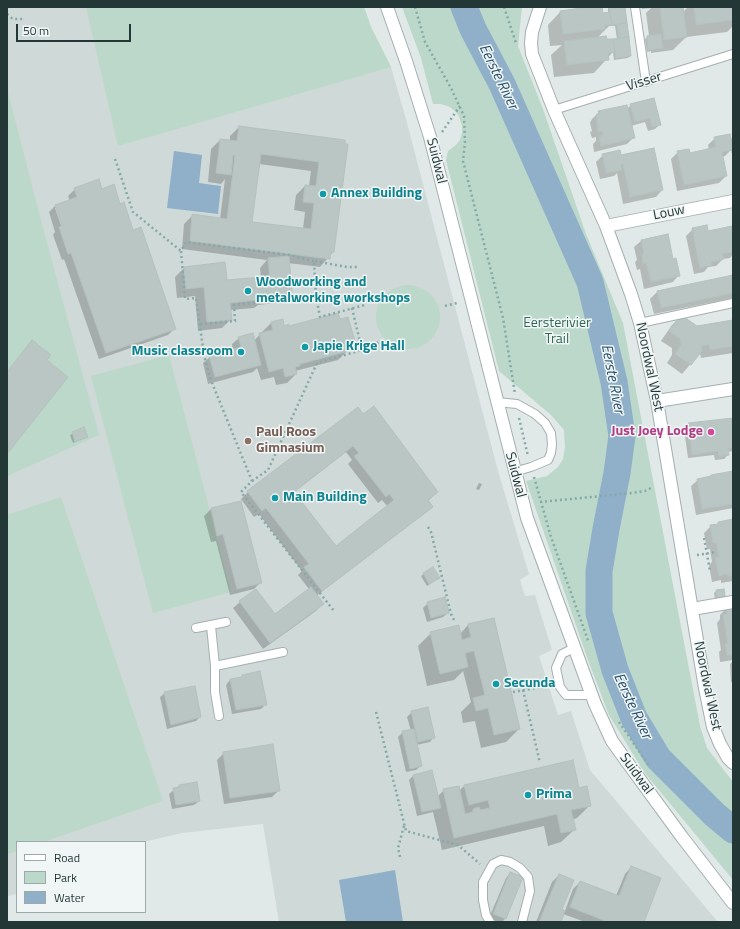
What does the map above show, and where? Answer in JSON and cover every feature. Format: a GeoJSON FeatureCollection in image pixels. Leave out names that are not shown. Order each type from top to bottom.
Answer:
{"type":"FeatureCollection","features":[{"type":"Feature","properties":{"kind":"street","name":"Suidwal"},"geometry":{"type":"LineString","coordinates":[[387,7],[430,137],[496,402],[527,518],[592,695],[612,741],[682,837],[733,903]]}},
{"type":"Feature","properties":{"kind":"street","name":"Noordwal West"},"geometry":{"type":"LineString","coordinates":[[540,7],[532,32],[532,54],[554,110],[606,226],[640,323],[657,401],[713,727],[720,744],[733,763]]}},
{"type":"Feature","properties":{"kind":"street","name":"Louw"},"geometry":{"type":"LineString","coordinates":[[606,226],[733,200]]}},
{"type":"Feature","properties":{"kind":"street"},"geometry":{"type":"LineString","coordinates":[[657,401],[733,389]]}},
{"type":"Feature","properties":{"kind":"street"},"geometry":{"type":"LineString","coordinates":[[692,610],[733,602]]}},
{"type":"Feature","properties":{"kind":"lane"},"geometry":{"type":"LineString","coordinates":[[635,7],[646,82]]}},
{"type":"Feature","properties":{"kind":"lane","name":"Visser"},"geometry":{"type":"LineString","coordinates":[[554,110],[733,54]]}},
{"type":"Feature","properties":{"kind":"lane"},"geometry":{"type":"LineString","coordinates":[[640,323],[733,303]]}},
{"type":"Feature","properties":{"kind":"lane"},"geometry":{"type":"LineString","coordinates":[[496,402],[517,404],[535,414],[545,423],[551,433],[552,444],[551,453],[548,460],[514,472]]}},
{"type":"Feature","properties":{"kind":"lane"},"geometry":{"type":"LineString","coordinates":[[196,628],[226,622]]}},
{"type":"Feature","properties":{"kind":"lane"},"geometry":{"type":"LineString","coordinates":[[211,626],[219,716]]}},
{"type":"Feature","properties":{"kind":"lane"},"geometry":{"type":"LineString","coordinates":[[574,648],[562,654],[556,668],[560,687],[566,695],[592,695]]}},
{"type":"Feature","properties":{"kind":"lane"},"geometry":{"type":"LineString","coordinates":[[215,666],[283,652]]}},
{"type":"Feature","properties":{"kind":"lane"},"geometry":{"type":"LineString","coordinates":[[490,922],[486,915],[483,900],[483,882],[493,864],[501,860],[510,862],[520,868],[528,877],[530,892],[522,922]]}},
{"type":"Feature","properties":{"kind":"path"},"geometry":{"type":"LineString","coordinates":[[504,7],[516,43]]}},
{"type":"Feature","properties":{"kind":"path"},"geometry":{"type":"LineString","coordinates":[[7,14],[13,19],[24,19]]}},
{"type":"Feature","properties":{"kind":"path"},"geometry":{"type":"LineString","coordinates":[[441,134],[460,106]]}},
{"type":"Feature","properties":{"kind":"path"},"geometry":{"type":"LineString","coordinates":[[115,159],[133,212],[181,251]]}},
{"type":"Feature","properties":{"kind":"path"},"geometry":{"type":"LineString","coordinates":[[252,481],[210,378],[204,356],[196,298],[185,299],[181,251],[186,242],[289,255],[346,267],[358,267]]}},
{"type":"Feature","properties":{"kind":"path"},"geometry":{"type":"LineString","coordinates":[[314,261],[316,296],[320,316],[365,305]]}},
{"type":"Feature","properties":{"kind":"path"},"geometry":{"type":"LineString","coordinates":[[200,324],[235,321],[234,305],[316,296]]}},
{"type":"Feature","properties":{"kind":"path"},"geometry":{"type":"LineString","coordinates":[[445,306],[457,303]]}},
{"type":"Feature","properties":{"kind":"path"},"geometry":{"type":"LineString","coordinates":[[352,308],[362,350]]}},
{"type":"Feature","properties":{"kind":"path"},"geometry":{"type":"LineString","coordinates":[[334,611],[241,492],[252,481],[268,470],[317,363],[362,350],[379,342]]}},
{"type":"Feature","properties":{"kind":"path"},"geometry":{"type":"LineString","coordinates":[[540,502],[632,493],[644,491],[653,487]]}},
{"type":"Feature","properties":{"kind":"path"},"geometry":{"type":"LineString","coordinates":[[428,527],[431,532],[451,614],[454,620]]}},
{"type":"Feature","properties":{"kind":"path"},"geometry":{"type":"LineString","coordinates":[[704,538],[710,571]]}},
{"type":"Feature","properties":{"kind":"path"},"geometry":{"type":"LineString","coordinates":[[697,555],[716,552]]}},
{"type":"Feature","properties":{"kind":"path"},"geometry":{"type":"LineString","coordinates":[[513,692],[549,686]]}},
{"type":"Feature","properties":{"kind":"path"},"geometry":{"type":"LineString","coordinates":[[523,690],[540,763]]}},
{"type":"Feature","properties":{"kind":"path"},"geometry":{"type":"LineString","coordinates":[[376,712],[406,832],[458,844],[488,871]]}},
{"type":"Feature","properties":{"kind":"path"},"geometry":{"type":"LineString","coordinates":[[400,857],[399,844],[404,826]]}},
{"type":"Feature","properties":{"kind":"shaded area","name":"Paul Roos Gimnasium"},"geometry":{"type":"Polygon","coordinates":[[[7,7],[364,7],[371,27],[391,67],[406,119],[498,471],[529,574],[520,580],[525,596],[535,595],[552,650],[539,656],[558,715],[571,711],[590,770],[718,922],[279,922],[263,824],[182,833],[146,841],[16,841],[16,894],[7,896],[7,7]]]}},
{"type":"Feature","properties":{"kind":"green space"},"geometry":{"type":"Polygon","coordinates":[[[86,7],[364,7],[371,27],[391,67],[118,146],[86,7]]]}},
{"type":"Feature","properties":{"kind":"green space","name":"Eersterivier Trail"},"geometry":{"type":"Polygon","coordinates":[[[402,7],[522,7],[518,46],[543,109],[586,234],[623,323],[700,726],[707,748],[733,782],[733,880],[644,772],[609,715],[588,660],[526,481],[547,476],[558,467],[563,459],[565,447],[564,430],[551,415],[499,371],[446,160],[448,151],[460,140],[462,126],[459,116],[450,107],[441,104],[433,104],[421,58],[402,7]]]}},
{"type":"Feature","properties":{"kind":"green space"},"geometry":{"type":"Polygon","coordinates":[[[7,88],[99,435],[7,476],[7,454],[68,377],[47,360],[51,355],[32,340],[7,372],[7,88]]]}},
{"type":"Feature","properties":{"kind":"green space"},"geometry":{"type":"Polygon","coordinates":[[[408,285],[420,287],[431,294],[438,305],[440,317],[438,329],[431,340],[420,347],[408,349],[396,347],[385,340],[378,329],[376,317],[378,305],[385,294],[396,287],[408,285]]]}},
{"type":"Feature","properties":{"kind":"green space"},"geometry":{"type":"Polygon","coordinates":[[[169,355],[231,592],[153,613],[91,376],[169,355]]]}},
{"type":"Feature","properties":{"kind":"green space"},"geometry":{"type":"Polygon","coordinates":[[[61,497],[163,801],[46,841],[16,841],[16,851],[7,854],[7,515],[61,497]]]}},
{"type":"Feature","properties":{"kind":"water"},"geometry":{"type":"Polygon","coordinates":[[[174,151],[202,155],[199,183],[221,186],[218,214],[167,208],[174,151]]]}},
{"type":"Feature","properties":{"kind":"water"},"geometry":{"type":"Polygon","coordinates":[[[395,870],[403,922],[346,922],[339,880],[395,870]]]}},
{"type":"Feature","properties":{"kind":"building"},"geometry":{"type":"Polygon","coordinates":[[[589,7],[602,7],[603,13],[610,12],[612,25],[605,25],[605,29],[563,34],[560,11],[589,7]]]}},
{"type":"Feature","properties":{"kind":"building"},"geometry":{"type":"Polygon","coordinates":[[[609,7],[625,7],[627,23],[612,25],[609,7]]]}},
{"type":"Feature","properties":{"kind":"building"},"geometry":{"type":"Polygon","coordinates":[[[660,7],[683,7],[687,37],[664,40],[660,7]]]}},
{"type":"Feature","properties":{"kind":"building"},"geometry":{"type":"Polygon","coordinates":[[[694,7],[733,7],[733,20],[696,25],[694,7]]]}},
{"type":"Feature","properties":{"kind":"building"},"geometry":{"type":"Polygon","coordinates":[[[627,23],[629,37],[619,38],[617,24],[627,23]]]}},
{"type":"Feature","properties":{"kind":"building"},"geometry":{"type":"Polygon","coordinates":[[[661,34],[663,48],[648,50],[647,36],[661,34]]]}},
{"type":"Feature","properties":{"kind":"building"},"geometry":{"type":"Polygon","coordinates":[[[606,36],[607,39],[613,39],[615,52],[608,53],[609,60],[567,65],[564,41],[606,36]]]}},
{"type":"Feature","properties":{"kind":"building"},"geometry":{"type":"Polygon","coordinates":[[[629,37],[631,56],[616,58],[613,39],[629,37]]]}},
{"type":"Feature","properties":{"kind":"building"},"geometry":{"type":"Polygon","coordinates":[[[654,98],[661,125],[652,127],[650,118],[635,122],[630,104],[654,98]]]}},
{"type":"Feature","properties":{"kind":"building"},"geometry":{"type":"Polygon","coordinates":[[[627,105],[635,138],[601,146],[599,137],[603,135],[602,131],[598,132],[596,115],[599,114],[598,111],[627,105]]]}},
{"type":"Feature","properties":{"kind":"building","name":"Annex Building"},"geometry":{"type":"Polygon","coordinates":[[[239,126],[345,140],[345,144],[348,144],[334,252],[331,252],[330,259],[190,241],[192,214],[227,219],[235,156],[233,155],[231,175],[216,173],[220,139],[237,141],[239,126]],[[261,154],[252,222],[311,229],[314,203],[303,202],[305,185],[316,186],[319,162],[261,154]]]}},
{"type":"Feature","properties":{"kind":"building"},"geometry":{"type":"Polygon","coordinates":[[[730,134],[733,150],[722,152],[727,176],[684,185],[677,151],[689,149],[690,153],[716,147],[714,137],[730,134]]]}},
{"type":"Feature","properties":{"kind":"building"},"geometry":{"type":"Polygon","coordinates":[[[654,148],[663,190],[630,197],[623,164],[621,165],[622,170],[606,173],[602,154],[620,150],[621,155],[654,148]]]}},
{"type":"Feature","properties":{"kind":"building"},"geometry":{"type":"Polygon","coordinates":[[[99,179],[102,189],[114,184],[120,204],[124,202],[133,230],[141,227],[176,329],[106,353],[71,253],[68,254],[59,227],[62,226],[55,205],[77,197],[74,188],[99,179]]]}},
{"type":"Feature","properties":{"kind":"building"},"geometry":{"type":"Polygon","coordinates":[[[707,225],[708,231],[732,226],[733,252],[723,254],[724,259],[711,262],[712,265],[700,268],[692,228],[707,225]]]}},
{"type":"Feature","properties":{"kind":"building"},"geometry":{"type":"Polygon","coordinates":[[[668,234],[673,259],[676,258],[680,276],[651,282],[646,263],[643,264],[642,254],[644,254],[641,240],[668,234]]]}},
{"type":"Feature","properties":{"kind":"building","name":"Woodworking and metalworking workshops"},"geometry":{"type":"Polygon","coordinates":[[[289,256],[292,293],[264,296],[264,299],[230,303],[232,320],[207,322],[204,287],[186,289],[184,267],[225,262],[227,280],[262,277],[262,280],[270,279],[268,258],[289,256]]]}},
{"type":"Feature","properties":{"kind":"building"},"geometry":{"type":"Polygon","coordinates":[[[733,275],[733,293],[661,308],[657,291],[733,275]]]}},
{"type":"Feature","properties":{"kind":"building","name":"Japie Krige Hall"},"geometry":{"type":"Polygon","coordinates":[[[338,313],[340,319],[348,317],[355,341],[346,343],[348,351],[300,364],[300,366],[295,367],[297,374],[285,377],[283,368],[269,372],[259,333],[273,330],[271,322],[283,319],[284,326],[289,324],[289,326],[338,313]]]}},
{"type":"Feature","properties":{"kind":"building"},"geometry":{"type":"Polygon","coordinates":[[[681,315],[697,326],[733,320],[733,346],[710,350],[709,345],[701,346],[702,351],[691,365],[675,354],[681,345],[680,339],[669,331],[681,315]]]}},
{"type":"Feature","properties":{"kind":"building","name":"Music classroom"},"geometry":{"type":"Polygon","coordinates":[[[253,333],[261,365],[215,377],[209,356],[241,347],[238,337],[253,333]]]}},
{"type":"Feature","properties":{"kind":"building"},"geometry":{"type":"Polygon","coordinates":[[[32,340],[51,355],[47,360],[68,377],[7,454],[7,372],[32,340]]]}},
{"type":"Feature","properties":{"kind":"building","name":"Main Building"},"geometry":{"type":"Polygon","coordinates":[[[374,406],[438,492],[428,500],[433,507],[322,591],[304,567],[309,564],[266,508],[262,511],[247,491],[358,407],[363,414],[374,406]],[[353,446],[294,492],[336,546],[394,500],[389,494],[386,497],[354,456],[359,453],[353,446]]]}},
{"type":"Feature","properties":{"kind":"building","name":"Just Joey Lodge"},"geometry":{"type":"Polygon","coordinates":[[[733,418],[733,448],[728,448],[729,455],[719,457],[718,451],[692,455],[688,423],[733,418]]]}},
{"type":"Feature","properties":{"kind":"building"},"geometry":{"type":"Polygon","coordinates":[[[84,427],[88,437],[75,442],[72,432],[84,427]]]}},
{"type":"Feature","properties":{"kind":"building"},"geometry":{"type":"Polygon","coordinates":[[[733,471],[733,504],[702,509],[697,479],[733,471]]]}},
{"type":"Feature","properties":{"kind":"building"},"geometry":{"type":"Polygon","coordinates":[[[241,501],[262,583],[237,589],[223,534],[217,536],[211,508],[241,501]]]}},
{"type":"Feature","properties":{"kind":"building"},"geometry":{"type":"Polygon","coordinates":[[[733,519],[733,576],[728,576],[727,574],[719,576],[715,558],[719,557],[716,543],[713,543],[710,525],[733,519]]]}},
{"type":"Feature","properties":{"kind":"building"},"geometry":{"type":"Polygon","coordinates":[[[433,567],[440,578],[429,584],[423,573],[433,567]]]}},
{"type":"Feature","properties":{"kind":"building"},"geometry":{"type":"Polygon","coordinates":[[[311,587],[324,604],[270,643],[239,601],[256,589],[275,614],[311,587]]]}},
{"type":"Feature","properties":{"kind":"building"},"geometry":{"type":"Polygon","coordinates":[[[724,589],[725,596],[717,598],[716,590],[724,589]]]}},
{"type":"Feature","properties":{"kind":"building"},"geometry":{"type":"Polygon","coordinates":[[[445,597],[449,613],[431,618],[427,602],[445,597]]]}},
{"type":"Feature","properties":{"kind":"building"},"geometry":{"type":"Polygon","coordinates":[[[733,606],[733,655],[727,656],[725,644],[728,644],[723,615],[727,614],[726,608],[733,606]]]}},
{"type":"Feature","properties":{"kind":"building","name":"Secunda"},"geometry":{"type":"Polygon","coordinates":[[[494,618],[520,729],[494,735],[488,708],[476,711],[473,698],[485,695],[474,651],[465,653],[468,667],[440,674],[430,632],[459,625],[462,640],[471,637],[468,624],[494,618]]]}},
{"type":"Feature","properties":{"kind":"building"},"geometry":{"type":"Polygon","coordinates":[[[260,671],[267,705],[236,710],[230,679],[260,671]]]}},
{"type":"Feature","properties":{"kind":"building"},"geometry":{"type":"Polygon","coordinates":[[[195,686],[201,717],[171,725],[164,692],[195,686]]]}},
{"type":"Feature","properties":{"kind":"building"},"geometry":{"type":"Polygon","coordinates":[[[428,707],[435,738],[418,742],[411,711],[428,707]]]}},
{"type":"Feature","properties":{"kind":"building"},"geometry":{"type":"Polygon","coordinates":[[[414,729],[422,766],[410,769],[402,731],[414,729]]]}},
{"type":"Feature","properties":{"kind":"building"},"geometry":{"type":"Polygon","coordinates":[[[273,744],[280,791],[230,798],[223,752],[273,744]]]}},
{"type":"Feature","properties":{"kind":"building","name":"Prima"},"geometry":{"type":"Polygon","coordinates":[[[573,760],[579,788],[587,786],[591,806],[571,810],[576,830],[561,833],[557,814],[454,838],[443,789],[459,786],[465,814],[473,812],[473,809],[479,807],[480,810],[490,808],[488,800],[469,805],[464,785],[573,760]]]}},
{"type":"Feature","properties":{"kind":"building"},"geometry":{"type":"Polygon","coordinates":[[[432,770],[441,808],[422,812],[413,775],[432,770]]]}},
{"type":"Feature","properties":{"kind":"building"},"geometry":{"type":"Polygon","coordinates":[[[197,782],[200,801],[176,805],[173,788],[179,787],[179,785],[197,782]]]}},
{"type":"Feature","properties":{"kind":"building"},"geometry":{"type":"Polygon","coordinates":[[[631,866],[661,878],[644,922],[608,922],[570,907],[580,881],[619,896],[631,866]]]}},
{"type":"Feature","properties":{"kind":"building"},"geometry":{"type":"Polygon","coordinates":[[[510,872],[523,877],[506,919],[493,914],[510,872]]]}},
{"type":"Feature","properties":{"kind":"building"},"geometry":{"type":"Polygon","coordinates":[[[559,874],[574,880],[562,909],[565,911],[561,922],[539,922],[559,874]]]}},
{"type":"Feature","properties":{"kind":"waterway","name":"Eerste River"},"geometry":{"type":"LineString","coordinates":[[464,7],[473,29],[502,84],[590,282],[614,382],[622,436],[617,473],[599,571],[599,613],[615,670],[634,718],[658,758],[714,814],[733,830]]}},
{"type":"Feature","properties":{"kind":"place","name":"Annex Building"},"geometry":{"type":"Point","coordinates":[323,194]}},
{"type":"Feature","properties":{"kind":"place","name":"Woodworking and metalworking workshops"},"geometry":{"type":"Point","coordinates":[248,291]}},
{"type":"Feature","properties":{"kind":"place","name":"Japie Krige Hall"},"geometry":{"type":"Point","coordinates":[305,347]}},
{"type":"Feature","properties":{"kind":"place","name":"Music classroom"},"geometry":{"type":"Point","coordinates":[241,352]}},
{"type":"Feature","properties":{"kind":"place","name":"Just Joey Lodge"},"geometry":{"type":"Point","coordinates":[711,432]}},
{"type":"Feature","properties":{"kind":"place","name":"Paul Roos Gimnasium"},"geometry":{"type":"Point","coordinates":[248,441]}},
{"type":"Feature","properties":{"kind":"place","name":"Main Building"},"geometry":{"type":"Point","coordinates":[275,498]}},
{"type":"Feature","properties":{"kind":"place","name":"Secunda"},"geometry":{"type":"Point","coordinates":[496,684]}},
{"type":"Feature","properties":{"kind":"place","name":"Prima"},"geometry":{"type":"Point","coordinates":[528,795]}}]}
